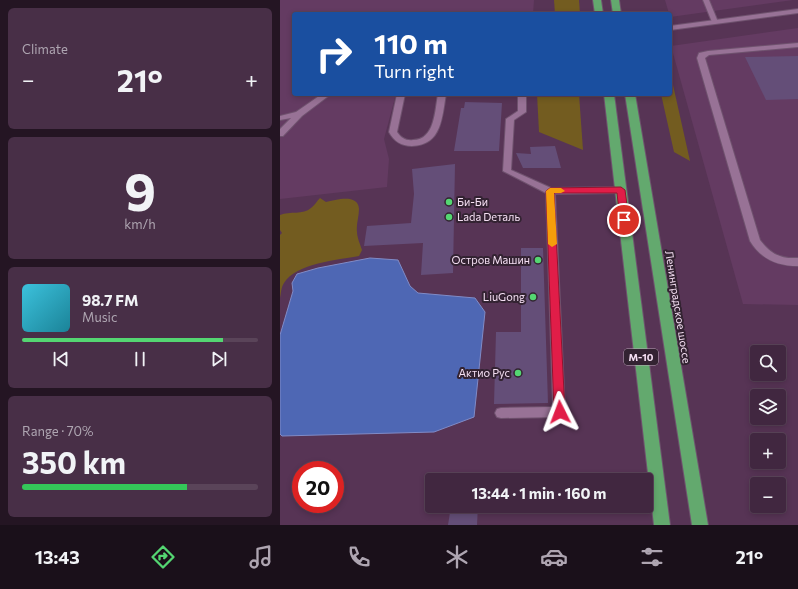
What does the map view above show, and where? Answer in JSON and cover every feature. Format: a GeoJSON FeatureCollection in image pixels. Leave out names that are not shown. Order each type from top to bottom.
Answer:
{"type":"FeatureCollection","features":[{"type":"Feature","properties":{"kind":"highway"},"geometry":{"type":"LineString","coordinates":[[597,0],[599,12]]}},
{"type":"Feature","properties":{"kind":"highway"},"geometry":{"type":"LineString","coordinates":[[615,0],[617,12]]}},
{"type":"Feature","properties":{"kind":"highway","name":"М-10"},"geometry":{"type":"LineString","coordinates":[[609,96],[662,525]]}},
{"type":"Feature","properties":{"kind":"highway","name":"Ленинградское шоссе"},"geometry":{"type":"LineString","coordinates":[[630,96],[700,525]]}},
{"type":"Feature","properties":{"kind":"street"},"geometry":{"type":"LineString","coordinates":[[672,28],[798,11]]}},
{"type":"Feature","properties":{"kind":"lane"},"geometry":{"type":"LineString","coordinates":[[706,0],[715,22]]}},
{"type":"Feature","properties":{"kind":"lane"},"geometry":{"type":"LineString","coordinates":[[798,45],[708,53],[702,55],[701,58],[755,241],[765,254],[784,263],[798,262]]}},
{"type":"Feature","properties":{"kind":"lane"},"geometry":{"type":"LineString","coordinates":[[280,134],[299,114],[324,96]]}},
{"type":"Feature","properties":{"kind":"lane"},"geometry":{"type":"LineString","coordinates":[[401,96],[393,132],[401,141],[420,144],[428,141],[434,134],[442,96]]}},
{"type":"Feature","properties":{"kind":"lane"},"geometry":{"type":"LineString","coordinates":[[522,96],[522,112],[510,119],[507,171],[550,191],[621,190]]}},
{"type":"Feature","properties":{"kind":"lane"},"geometry":{"type":"LineString","coordinates":[[280,118],[299,114]]}},
{"type":"Feature","properties":{"kind":"lane"},"geometry":{"type":"LineString","coordinates":[[501,413],[560,412],[550,191]]}},
{"type":"Feature","properties":{"kind":"shaded area"},"geometry":{"type":"Polygon","coordinates":[[[280,0],[534,0],[533,12],[292,12],[292,96],[395,96],[384,139],[389,159],[387,187],[280,199],[280,0]]]}},
{"type":"Feature","properties":{"kind":"shaded area"},"geometry":{"type":"Polygon","coordinates":[[[554,0],[579,0],[580,12],[555,12],[554,0]]]}},
{"type":"Feature","properties":{"kind":"shaded area"},"geometry":{"type":"Polygon","coordinates":[[[665,0],[793,0],[672,17],[672,12],[669,12],[665,0]]]}},
{"type":"Feature","properties":{"kind":"shaded area"},"geometry":{"type":"Polygon","coordinates":[[[798,28],[798,305],[743,304],[672,46],[798,28]]]}},
{"type":"Feature","properties":{"kind":"shaded area"},"geometry":{"type":"Polygon","coordinates":[[[672,80],[690,161],[674,152],[661,96],[672,96],[672,80]]]}},
{"type":"Feature","properties":{"kind":"shaded area"},"geometry":{"type":"Polygon","coordinates":[[[537,96],[579,96],[583,150],[539,132],[537,96]]]}},
{"type":"Feature","properties":{"kind":"shaded area"},"geometry":{"type":"Polygon","coordinates":[[[320,198],[326,202],[351,199],[358,204],[357,234],[362,250],[359,256],[329,261],[298,271],[290,276],[284,283],[280,298],[280,235],[282,233],[280,230],[280,215],[308,210],[320,198]]]}},
{"type":"Feature","properties":{"kind":"water"},"geometry":{"type":"Polygon","coordinates":[[[370,258],[398,260],[410,286],[418,293],[475,298],[485,312],[474,417],[434,432],[282,436],[280,434],[280,335],[293,291],[292,283],[297,274],[318,268],[370,258]]]}},
{"type":"Feature","properties":{"kind":"building"},"geometry":{"type":"Polygon","coordinates":[[[798,56],[798,99],[766,100],[745,57],[798,56]]]}},
{"type":"Feature","properties":{"kind":"building"},"geometry":{"type":"Polygon","coordinates":[[[465,102],[502,103],[499,151],[454,151],[461,108],[464,108],[465,102]]]}},
{"type":"Feature","properties":{"kind":"building"},"geometry":{"type":"Polygon","coordinates":[[[555,146],[561,168],[523,168],[516,153],[531,154],[530,147],[555,146]]]}},
{"type":"Feature","properties":{"kind":"building"},"geometry":{"type":"Polygon","coordinates":[[[455,164],[453,273],[421,275],[423,243],[364,246],[367,226],[411,223],[414,194],[412,169],[455,164]]]}},
{"type":"Feature","properties":{"kind":"building"},"geometry":{"type":"Polygon","coordinates":[[[521,248],[543,248],[548,403],[494,404],[496,332],[521,332],[521,248]]]}},
{"type":"Feature","properties":{"kind":"building"},"geometry":{"type":"Polygon","coordinates":[[[450,513],[478,513],[477,525],[448,525],[450,513]]]}},
{"type":"Feature","properties":{"kind":"slow traffic"},"geometry":{"type":"LineString","coordinates":[[552,244],[550,191],[561,191]]}},
{"type":"Feature","properties":{"kind":"place","name":"Би-Би"},"geometry":{"type":"Point","coordinates":[449,202]}},
{"type":"Feature","properties":{"kind":"place","name":"Lada Dеталь"},"geometry":{"type":"Point","coordinates":[449,217]}},
{"type":"Feature","properties":{"kind":"place","name":"Остров Машин"},"geometry":{"type":"Point","coordinates":[538,260]}},
{"type":"Feature","properties":{"kind":"place","name":"LiuGong"},"geometry":{"type":"Point","coordinates":[533,297]}},
{"type":"Feature","properties":{"kind":"place","name":"Актио Рус"},"geometry":{"type":"Point","coordinates":[518,373]}},
{"type":"Feature","properties":{"kind":"route"},"geometry":{"type":"LineString","coordinates":[[560,412],[550,191],[621,190],[624,220]]}}]}
